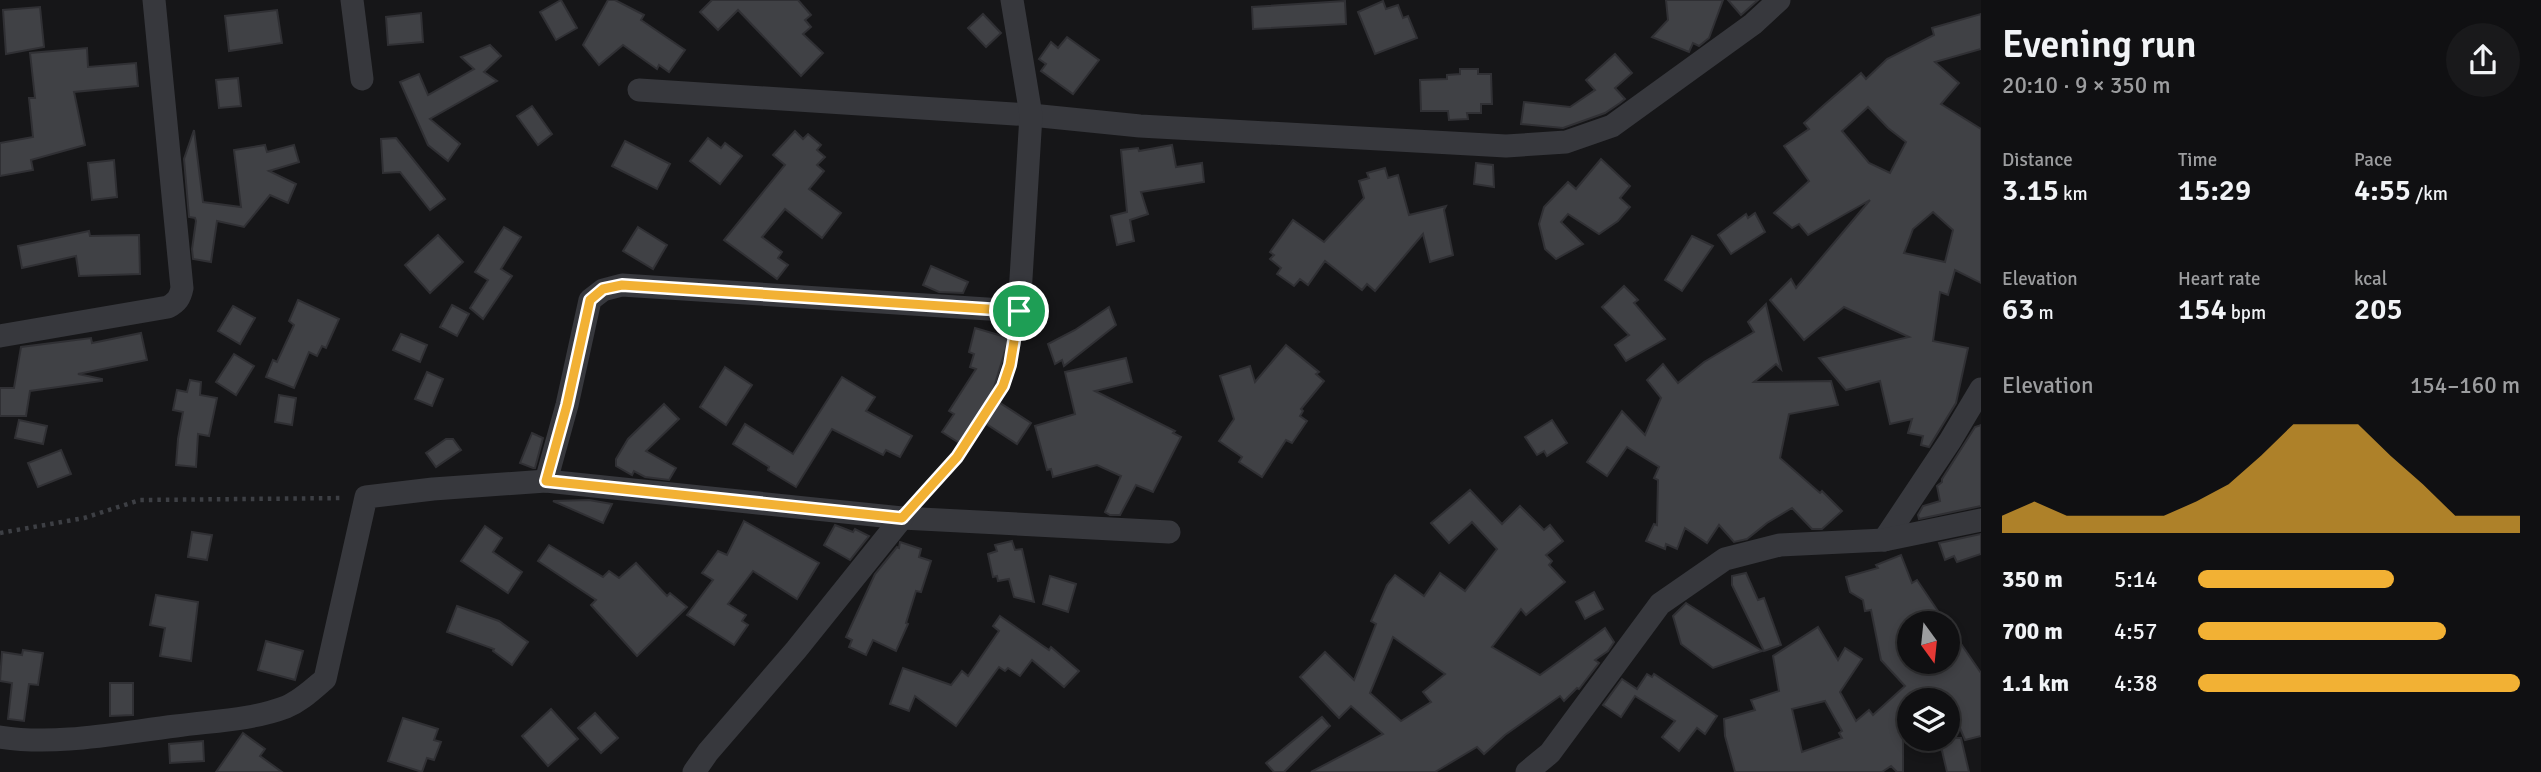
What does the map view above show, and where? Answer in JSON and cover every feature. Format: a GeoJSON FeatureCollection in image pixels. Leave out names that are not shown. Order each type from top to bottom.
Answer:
{"type":"FeatureCollection","features":[{"type":"Feature","properties":{"kind":"street"},"geometry":{"type":"LineString","coordinates":[[0,336],[168,307],[181,296],[154,0]]}},
{"type":"Feature","properties":{"kind":"street"},"geometry":{"type":"LineString","coordinates":[[352,0],[362,79]]}},
{"type":"Feature","properties":{"kind":"street"},"geometry":{"type":"LineString","coordinates":[[546,481],[567,405],[590,300],[603,289],[622,285],[1019,311],[1031,115],[1012,0]]}},
{"type":"Feature","properties":{"kind":"street"},"geometry":{"type":"LineString","coordinates":[[639,90],[1031,115],[1140,126],[1506,146],[1566,142],[1612,126],[1753,24],[1779,0]]}},
{"type":"Feature","properties":{"kind":"street"},"geometry":{"type":"LineString","coordinates":[[1884,540],[1981,389]]}},
{"type":"Feature","properties":{"kind":"street"},"geometry":{"type":"LineString","coordinates":[[0,737],[21,740],[82,737],[249,717],[287,706],[310,693],[325,679],[366,498],[444,488],[546,481],[902,518],[1169,532]]}},
{"type":"Feature","properties":{"kind":"street"},"geometry":{"type":"LineString","coordinates":[[694,772],[902,518]]}},
{"type":"Feature","properties":{"kind":"street"},"geometry":{"type":"LineString","coordinates":[[1527,772],[1550,753],[1660,604],[1724,559],[1780,545],[1884,540],[1981,520]]}},
{"type":"Feature","properties":{"kind":"path"},"geometry":{"type":"LineString","coordinates":[[902,518],[957,457],[1003,386],[1010,365],[1019,311]]}},
{"type":"Feature","properties":{"kind":"path"},"geometry":{"type":"LineString","coordinates":[[0,533],[84,518],[140,500],[366,498]]}},
{"type":"Feature","properties":{"kind":"building"},"geometry":{"type":"Polygon","coordinates":[[[561,0],[577,28],[556,40],[540,12],[561,0]]]}},
{"type":"Feature","properties":{"kind":"building"},"geometry":{"type":"Polygon","coordinates":[[[608,0],[615,0],[644,15],[641,20],[685,50],[669,72],[659,65],[657,69],[623,45],[599,65],[583,45],[608,0]]]}},
{"type":"Feature","properties":{"kind":"building"},"geometry":{"type":"Polygon","coordinates":[[[712,0],[798,0],[811,15],[805,20],[811,27],[803,34],[823,53],[801,76],[738,10],[718,30],[700,12],[712,0]]]}},
{"type":"Feature","properties":{"kind":"building"},"geometry":{"type":"Polygon","coordinates":[[[1666,0],[1723,0],[1709,38],[1699,46],[1693,43],[1689,52],[1652,37],[1668,20],[1666,0]]]}},
{"type":"Feature","properties":{"kind":"building"},"geometry":{"type":"Polygon","coordinates":[[[1728,0],[1758,0],[1741,15],[1728,0]]]}},
{"type":"Feature","properties":{"kind":"building"},"geometry":{"type":"Polygon","coordinates":[[[1345,1],[1346,24],[1253,29],[1252,7],[1345,1]]]}},
{"type":"Feature","properties":{"kind":"building"},"geometry":{"type":"Polygon","coordinates":[[[1383,1],[1386,9],[1398,5],[1403,18],[1408,16],[1417,38],[1375,54],[1358,12],[1383,1]]]}},
{"type":"Feature","properties":{"kind":"building"},"geometry":{"type":"Polygon","coordinates":[[[40,7],[44,47],[6,54],[3,10],[40,7]]]}},
{"type":"Feature","properties":{"kind":"building"},"geometry":{"type":"Polygon","coordinates":[[[277,10],[282,43],[229,51],[225,16],[277,10]]]}},
{"type":"Feature","properties":{"kind":"building"},"geometry":{"type":"Polygon","coordinates":[[[421,13],[423,42],[388,45],[386,17],[421,13]]]}},
{"type":"Feature","properties":{"kind":"building"},"geometry":{"type":"Polygon","coordinates":[[[983,14],[1001,33],[986,47],[968,28],[983,14]]]}},
{"type":"Feature","properties":{"kind":"building"},"geometry":{"type":"Polygon","coordinates":[[[1981,14],[1981,49],[1935,62],[1959,83],[1941,104],[1981,129],[1981,283],[1955,270],[1948,295],[1940,292],[1933,341],[1968,348],[1956,403],[1929,447],[1921,445],[1923,436],[1908,433],[1912,419],[1890,424],[1880,381],[1846,390],[1819,358],[1909,337],[1844,307],[1804,340],[1770,300],[1791,279],[1796,288],[1870,200],[1808,235],[1799,224],[1792,228],[1774,213],[1809,181],[1784,146],[1809,129],[1804,123],[1861,73],[1866,79],[1887,59],[1934,35],[1932,28],[1981,14]],[[1868,107],[1842,131],[1869,163],[1890,173],[1906,142],[1868,107]],[[1933,212],[1913,229],[1904,253],[1945,262],[1953,230],[1933,212]]]}},
{"type":"Feature","properties":{"kind":"building"},"geometry":{"type":"Polygon","coordinates":[[[1067,37],[1099,60],[1073,94],[1041,71],[1046,64],[1039,59],[1051,42],[1058,48],[1067,37]]]}},
{"type":"Feature","properties":{"kind":"building"},"geometry":{"type":"Polygon","coordinates":[[[490,45],[501,56],[484,72],[497,81],[430,119],[460,144],[448,161],[428,145],[400,82],[419,74],[428,95],[474,69],[461,57],[490,45]]]}},
{"type":"Feature","properties":{"kind":"building"},"geometry":{"type":"Polygon","coordinates":[[[87,48],[88,67],[136,63],[138,86],[74,92],[85,145],[31,160],[33,170],[0,176],[0,143],[33,137],[29,98],[35,98],[30,53],[87,48]]]}},
{"type":"Feature","properties":{"kind":"building"},"geometry":{"type":"Polygon","coordinates":[[[1615,54],[1632,73],[1615,88],[1625,99],[1620,103],[1605,113],[1563,128],[1521,124],[1524,102],[1570,107],[1595,90],[1586,80],[1615,54]]]}},
{"type":"Feature","properties":{"kind":"building"},"geometry":{"type":"Polygon","coordinates":[[[1460,69],[1478,69],[1478,74],[1491,74],[1492,104],[1481,104],[1481,113],[1467,113],[1468,119],[1449,120],[1448,111],[1421,111],[1420,80],[1447,79],[1447,75],[1460,74],[1460,69]]]}},
{"type":"Feature","properties":{"kind":"building"},"geometry":{"type":"Polygon","coordinates":[[[238,78],[241,106],[219,108],[216,80],[238,78]]]}},
{"type":"Feature","properties":{"kind":"building"},"geometry":{"type":"Polygon","coordinates":[[[532,106],[552,134],[538,145],[517,116],[532,106]]]}},
{"type":"Feature","properties":{"kind":"building"},"geometry":{"type":"Polygon","coordinates":[[[194,130],[203,202],[241,207],[234,150],[265,145],[267,152],[294,145],[299,162],[269,171],[296,184],[288,203],[270,195],[244,227],[217,221],[211,262],[193,259],[196,221],[195,218],[189,217],[184,159],[194,130]]]}},
{"type":"Feature","properties":{"kind":"building"},"geometry":{"type":"Polygon","coordinates":[[[795,131],[803,139],[808,134],[821,145],[817,150],[825,157],[817,165],[824,171],[809,189],[841,213],[822,238],[785,209],[762,237],[782,252],[778,258],[788,265],[777,279],[724,240],[785,165],[773,155],[795,131]]]}},
{"type":"Feature","properties":{"kind":"building"},"geometry":{"type":"Polygon","coordinates":[[[396,138],[445,199],[430,210],[400,172],[383,173],[381,139],[396,138]]]}},
{"type":"Feature","properties":{"kind":"building"},"geometry":{"type":"Polygon","coordinates":[[[708,138],[721,148],[725,143],[742,156],[720,184],[690,161],[708,138]]]}},
{"type":"Feature","properties":{"kind":"building"},"geometry":{"type":"Polygon","coordinates":[[[625,141],[670,164],[657,189],[612,166],[625,141]]]}},
{"type":"Feature","properties":{"kind":"building"},"geometry":{"type":"Polygon","coordinates":[[[1172,145],[1176,167],[1202,163],[1204,182],[1141,192],[1148,214],[1130,220],[1134,241],[1117,245],[1111,216],[1127,212],[1121,150],[1138,148],[1139,151],[1172,145]]]}},
{"type":"Feature","properties":{"kind":"building"},"geometry":{"type":"Polygon","coordinates":[[[1601,159],[1630,186],[1620,198],[1630,207],[1618,221],[1599,234],[1568,214],[1561,222],[1583,244],[1556,259],[1545,249],[1539,224],[1544,207],[1568,182],[1576,189],[1601,159]]]}},
{"type":"Feature","properties":{"kind":"building"},"geometry":{"type":"Polygon","coordinates":[[[114,160],[117,197],[92,200],[88,163],[114,160]]]}},
{"type":"Feature","properties":{"kind":"building"},"geometry":{"type":"Polygon","coordinates":[[[1476,163],[1493,165],[1494,187],[1474,184],[1476,163]]]}},
{"type":"Feature","properties":{"kind":"building"},"geometry":{"type":"Polygon","coordinates":[[[1385,168],[1388,178],[1398,175],[1409,215],[1446,206],[1444,210],[1453,255],[1430,262],[1423,234],[1375,291],[1367,284],[1362,290],[1325,261],[1308,285],[1300,279],[1294,286],[1277,274],[1281,268],[1270,259],[1274,255],[1270,252],[1293,220],[1324,242],[1364,198],[1359,181],[1369,178],[1367,173],[1385,168]]]}},
{"type":"Feature","properties":{"kind":"building"},"geometry":{"type":"Polygon","coordinates":[[[1755,213],[1765,232],[1731,254],[1718,235],[1746,214],[1748,218],[1755,213]]]}},
{"type":"Feature","properties":{"kind":"building"},"geometry":{"type":"Polygon","coordinates":[[[504,227],[521,237],[501,269],[512,276],[483,319],[470,308],[488,280],[475,272],[504,227]]]}},
{"type":"Feature","properties":{"kind":"building"},"geometry":{"type":"Polygon","coordinates":[[[638,227],[667,245],[653,269],[623,251],[638,227]]]}},
{"type":"Feature","properties":{"kind":"building"},"geometry":{"type":"Polygon","coordinates":[[[89,231],[90,236],[139,235],[140,274],[79,276],[76,256],[22,268],[18,246],[89,231]]]}},
{"type":"Feature","properties":{"kind":"building"},"geometry":{"type":"Polygon","coordinates":[[[438,235],[463,262],[430,293],[405,265],[438,235]]]}},
{"type":"Feature","properties":{"kind":"building"},"geometry":{"type":"Polygon","coordinates":[[[1692,236],[1713,246],[1682,291],[1665,280],[1692,236]]]}},
{"type":"Feature","properties":{"kind":"building"},"geometry":{"type":"Polygon","coordinates":[[[931,266],[968,282],[963,293],[939,292],[923,285],[931,266]]]}},
{"type":"Feature","properties":{"kind":"building"},"geometry":{"type":"Polygon","coordinates":[[[1624,286],[1638,300],[1634,303],[1665,339],[1626,361],[1615,345],[1629,335],[1602,307],[1624,286]]]}},
{"type":"Feature","properties":{"kind":"building"},"geometry":{"type":"Polygon","coordinates":[[[298,300],[339,319],[326,348],[322,346],[317,356],[309,352],[294,388],[266,377],[273,360],[277,362],[294,325],[289,321],[298,300]]]}},
{"type":"Feature","properties":{"kind":"building"},"geometry":{"type":"Polygon","coordinates":[[[1766,304],[1781,369],[1776,364],[1754,382],[1831,381],[1838,405],[1789,414],[1780,458],[1820,493],[1822,491],[1842,511],[1822,529],[1812,529],[1792,508],[1747,539],[1734,542],[1719,525],[1707,543],[1685,528],[1677,549],[1666,544],[1665,549],[1646,541],[1654,524],[1657,525],[1658,480],[1654,478],[1659,467],[1627,447],[1607,476],[1587,462],[1622,411],[1645,435],[1661,398],[1647,380],[1663,364],[1678,383],[1704,362],[1754,332],[1748,322],[1766,304]]]}},
{"type":"Feature","properties":{"kind":"building"},"geometry":{"type":"Polygon","coordinates":[[[452,305],[469,314],[457,336],[440,327],[452,305]]]}},
{"type":"Feature","properties":{"kind":"building"},"geometry":{"type":"Polygon","coordinates":[[[233,306],[255,318],[240,344],[218,331],[233,306]]]}},
{"type":"Feature","properties":{"kind":"building"},"geometry":{"type":"Polygon","coordinates":[[[1109,307],[1116,325],[1064,366],[1062,360],[1055,364],[1048,344],[1109,307]]]}},
{"type":"Feature","properties":{"kind":"building"},"geometry":{"type":"Polygon","coordinates":[[[975,328],[1009,338],[991,397],[1031,423],[1017,444],[977,418],[961,444],[942,432],[954,414],[949,411],[976,369],[970,367],[974,354],[969,352],[975,328]]]}},
{"type":"Feature","properties":{"kind":"building"},"geometry":{"type":"Polygon","coordinates":[[[141,333],[147,360],[78,374],[102,381],[30,391],[26,416],[0,416],[0,388],[14,388],[21,347],[91,338],[92,343],[141,333]]]}},
{"type":"Feature","properties":{"kind":"building"},"geometry":{"type":"Polygon","coordinates":[[[401,334],[427,345],[420,362],[393,350],[401,334]]]}},
{"type":"Feature","properties":{"kind":"building"},"geometry":{"type":"Polygon","coordinates":[[[1286,345],[1319,372],[1316,374],[1324,381],[1301,409],[1303,411],[1300,416],[1307,421],[1292,443],[1286,440],[1262,477],[1239,462],[1242,457],[1219,441],[1234,419],[1220,376],[1250,366],[1255,382],[1286,345]]]}},
{"type":"Feature","properties":{"kind":"building"},"geometry":{"type":"Polygon","coordinates":[[[234,354],[254,366],[236,395],[216,382],[234,354]]]}},
{"type":"Feature","properties":{"kind":"building"},"geometry":{"type":"Polygon","coordinates":[[[1126,358],[1132,382],[1095,391],[1175,431],[1173,433],[1181,437],[1153,492],[1136,485],[1120,515],[1110,515],[1105,512],[1121,476],[1097,465],[1053,477],[1051,469],[1047,470],[1035,426],[1075,414],[1065,372],[1126,358]]]}},
{"type":"Feature","properties":{"kind":"building"},"geometry":{"type":"Polygon","coordinates":[[[725,367],[752,385],[726,425],[700,407],[725,367]]]}},
{"type":"Feature","properties":{"kind":"building"},"geometry":{"type":"Polygon","coordinates":[[[427,372],[443,379],[432,406],[415,399],[427,372]]]}},
{"type":"Feature","properties":{"kind":"building"},"geometry":{"type":"Polygon","coordinates":[[[842,377],[875,397],[866,411],[912,436],[900,457],[886,450],[883,455],[832,429],[796,487],[733,444],[745,424],[793,454],[842,377]]]}},
{"type":"Feature","properties":{"kind":"building"},"geometry":{"type":"Polygon","coordinates":[[[190,380],[201,382],[200,395],[217,398],[209,436],[198,434],[196,467],[176,465],[183,412],[173,410],[177,390],[187,392],[190,380]]]}},
{"type":"Feature","properties":{"kind":"building"},"geometry":{"type":"Polygon","coordinates":[[[279,395],[296,398],[292,425],[275,422],[279,395]]]}},
{"type":"Feature","properties":{"kind":"building"},"geometry":{"type":"Polygon","coordinates":[[[664,404],[679,419],[646,451],[676,468],[669,480],[645,477],[634,471],[632,475],[616,466],[616,459],[628,439],[664,404]]]}},
{"type":"Feature","properties":{"kind":"building"},"geometry":{"type":"Polygon","coordinates":[[[19,420],[47,426],[43,444],[15,438],[19,420]]]}},
{"type":"Feature","properties":{"kind":"building"},"geometry":{"type":"Polygon","coordinates":[[[1552,420],[1567,443],[1547,456],[1544,451],[1537,455],[1525,437],[1552,420]]]}},
{"type":"Feature","properties":{"kind":"building"},"geometry":{"type":"Polygon","coordinates":[[[1981,425],[1981,506],[1919,519],[1918,515],[1923,506],[1940,501],[1937,486],[1975,427],[1981,425]]]}},
{"type":"Feature","properties":{"kind":"building"},"geometry":{"type":"Polygon","coordinates":[[[532,433],[543,438],[535,468],[520,463],[532,433]]]}},
{"type":"Feature","properties":{"kind":"building"},"geometry":{"type":"Polygon","coordinates":[[[446,439],[453,439],[461,450],[436,467],[426,453],[446,439]]]}},
{"type":"Feature","properties":{"kind":"building"},"geometry":{"type":"Polygon","coordinates":[[[61,450],[71,474],[38,487],[28,463],[61,450]]]}},
{"type":"Feature","properties":{"kind":"building"},"geometry":{"type":"Polygon","coordinates":[[[1470,490],[1502,524],[1520,506],[1544,530],[1550,525],[1563,541],[1546,555],[1552,561],[1549,565],[1565,582],[1526,615],[1521,609],[1492,647],[1540,675],[1605,628],[1614,642],[1608,651],[1595,660],[1599,663],[1579,689],[1564,701],[1560,696],[1505,735],[1484,754],[1477,747],[1435,772],[1311,772],[1383,734],[1351,706],[1339,718],[1300,677],[1325,652],[1354,680],[1376,624],[1371,621],[1387,585],[1395,575],[1424,596],[1440,573],[1465,591],[1497,549],[1472,522],[1449,543],[1431,523],[1470,490]],[[1393,637],[1370,693],[1401,721],[1431,702],[1423,692],[1445,674],[1393,637]]]}},
{"type":"Feature","properties":{"kind":"building"},"geometry":{"type":"Polygon","coordinates":[[[589,500],[612,504],[603,523],[553,501],[589,500]]]}},
{"type":"Feature","properties":{"kind":"building"},"geometry":{"type":"Polygon","coordinates":[[[744,521],[819,563],[797,599],[753,571],[728,604],[746,615],[742,621],[748,625],[734,645],[687,615],[713,580],[702,573],[718,551],[727,555],[744,521]]]}},
{"type":"Feature","properties":{"kind":"building"},"geometry":{"type":"Polygon","coordinates":[[[835,525],[853,532],[855,529],[869,536],[850,560],[824,545],[835,525]]]}},
{"type":"Feature","properties":{"kind":"building"},"geometry":{"type":"Polygon","coordinates":[[[485,526],[502,538],[493,552],[522,572],[508,593],[461,561],[485,526]]]}},
{"type":"Feature","properties":{"kind":"building"},"geometry":{"type":"Polygon","coordinates":[[[192,532],[212,535],[207,560],[188,557],[192,532]]]}},
{"type":"Feature","properties":{"kind":"building"},"geometry":{"type":"Polygon","coordinates":[[[1981,534],[1981,554],[1957,562],[1954,556],[1945,560],[1939,543],[1981,534]]]}},
{"type":"Feature","properties":{"kind":"building"},"geometry":{"type":"Polygon","coordinates":[[[1012,541],[1015,550],[1022,549],[1034,602],[1014,597],[1009,579],[998,581],[997,576],[993,577],[988,554],[997,551],[995,545],[1012,541]]]}},
{"type":"Feature","properties":{"kind":"building"},"geometry":{"type":"Polygon","coordinates":[[[900,542],[921,549],[919,557],[931,561],[921,592],[916,591],[906,623],[908,624],[896,651],[873,640],[866,655],[849,647],[852,640],[846,637],[875,574],[897,547],[899,548],[900,542]]]}},
{"type":"Feature","properties":{"kind":"building"},"geometry":{"type":"Polygon","coordinates":[[[549,545],[603,577],[609,571],[619,578],[636,563],[667,596],[670,593],[687,607],[637,656],[591,605],[596,600],[538,561],[549,545]]]}},
{"type":"Feature","properties":{"kind":"building"},"geometry":{"type":"Polygon","coordinates":[[[1901,555],[1912,583],[1917,580],[1938,611],[1897,611],[1897,674],[1960,674],[1960,642],[1981,673],[1981,736],[1965,740],[1960,728],[1960,688],[1903,688],[1905,686],[1881,660],[1871,610],[1865,611],[1863,600],[1850,592],[1846,577],[1878,568],[1876,565],[1901,555]]]}},
{"type":"Feature","properties":{"kind":"building"},"geometry":{"type":"Polygon","coordinates":[[[1746,573],[1758,600],[1764,598],[1781,645],[1764,651],[1732,585],[1732,576],[1746,573]]]}},
{"type":"Feature","properties":{"kind":"building"},"geometry":{"type":"Polygon","coordinates":[[[1050,576],[1076,584],[1068,612],[1043,604],[1050,576]]]}},
{"type":"Feature","properties":{"kind":"building"},"geometry":{"type":"Polygon","coordinates":[[[1594,592],[1603,609],[1585,619],[1576,602],[1594,592]]]}},
{"type":"Feature","properties":{"kind":"building"},"geometry":{"type":"Polygon","coordinates":[[[156,595],[198,602],[191,661],[160,656],[165,628],[150,625],[156,595]]]}},
{"type":"Feature","properties":{"kind":"building"},"geometry":{"type":"Polygon","coordinates":[[[1686,603],[1762,651],[1713,668],[1681,644],[1673,616],[1686,603]]]}},
{"type":"Feature","properties":{"kind":"building"},"geometry":{"type":"Polygon","coordinates":[[[457,606],[499,621],[528,642],[512,665],[493,651],[494,649],[447,632],[457,606]]]}},
{"type":"Feature","properties":{"kind":"building"},"geometry":{"type":"Polygon","coordinates":[[[1000,616],[1049,650],[1051,647],[1079,671],[1064,687],[1032,660],[1020,676],[1008,668],[1005,671],[999,667],[956,726],[915,696],[909,711],[890,704],[903,668],[951,685],[962,671],[968,676],[999,631],[993,626],[1000,616]]]}},
{"type":"Feature","properties":{"kind":"building"},"geometry":{"type":"Polygon","coordinates":[[[1818,627],[1838,660],[1845,648],[1862,659],[1840,692],[1856,721],[1869,710],[1873,715],[1897,693],[1897,751],[1903,751],[1903,772],[1897,772],[1891,766],[1882,772],[1735,772],[1725,736],[1724,719],[1755,710],[1751,700],[1779,691],[1773,656],[1818,627]],[[1825,701],[1792,709],[1802,752],[1842,738],[1839,733],[1842,731],[1825,701]]]}},
{"type":"Feature","properties":{"kind":"building"},"geometry":{"type":"Polygon","coordinates":[[[266,641],[303,651],[295,680],[258,670],[266,641]]]}},
{"type":"Feature","properties":{"kind":"building"},"geometry":{"type":"Polygon","coordinates":[[[23,650],[43,653],[38,685],[29,684],[24,721],[8,719],[12,683],[0,681],[2,652],[22,655],[23,650]]]}},
{"type":"Feature","properties":{"kind":"building"},"geometry":{"type":"Polygon","coordinates":[[[1647,674],[1652,677],[1654,674],[1717,716],[1705,734],[1697,728],[1679,751],[1662,737],[1675,721],[1635,696],[1621,717],[1603,705],[1622,679],[1637,689],[1647,674]]]}},
{"type":"Feature","properties":{"kind":"building"},"geometry":{"type":"Polygon","coordinates":[[[110,683],[133,683],[133,715],[110,716],[110,683]]]}},
{"type":"Feature","properties":{"kind":"building"},"geometry":{"type":"Polygon","coordinates":[[[551,709],[578,739],[548,766],[522,736],[551,709]]]}},
{"type":"Feature","properties":{"kind":"building"},"geometry":{"type":"Polygon","coordinates":[[[595,713],[618,738],[601,753],[578,728],[595,713]]]}},
{"type":"Feature","properties":{"kind":"building"},"geometry":{"type":"Polygon","coordinates":[[[1322,717],[1330,726],[1284,772],[1274,772],[1266,763],[1322,717]]]}},
{"type":"Feature","properties":{"kind":"building"},"geometry":{"type":"Polygon","coordinates":[[[403,718],[438,729],[434,740],[441,742],[434,760],[427,758],[422,772],[388,761],[403,718]]]}},
{"type":"Feature","properties":{"kind":"building"},"geometry":{"type":"Polygon","coordinates":[[[243,733],[265,749],[260,756],[282,772],[216,772],[243,733]]]}},
{"type":"Feature","properties":{"kind":"building"},"geometry":{"type":"Polygon","coordinates":[[[1961,738],[1969,772],[1947,772],[1942,751],[1960,751],[1961,738]]]}},
{"type":"Feature","properties":{"kind":"building"},"geometry":{"type":"Polygon","coordinates":[[[203,741],[204,761],[170,763],[169,744],[203,741]]]}},
{"type":"Feature","properties":{"kind":"route"},"geometry":{"type":"LineString","coordinates":[[622,285],[1019,311],[1010,365],[1003,386],[957,457],[902,518],[546,481],[567,405],[590,300],[603,289],[622,285]]}}]}
